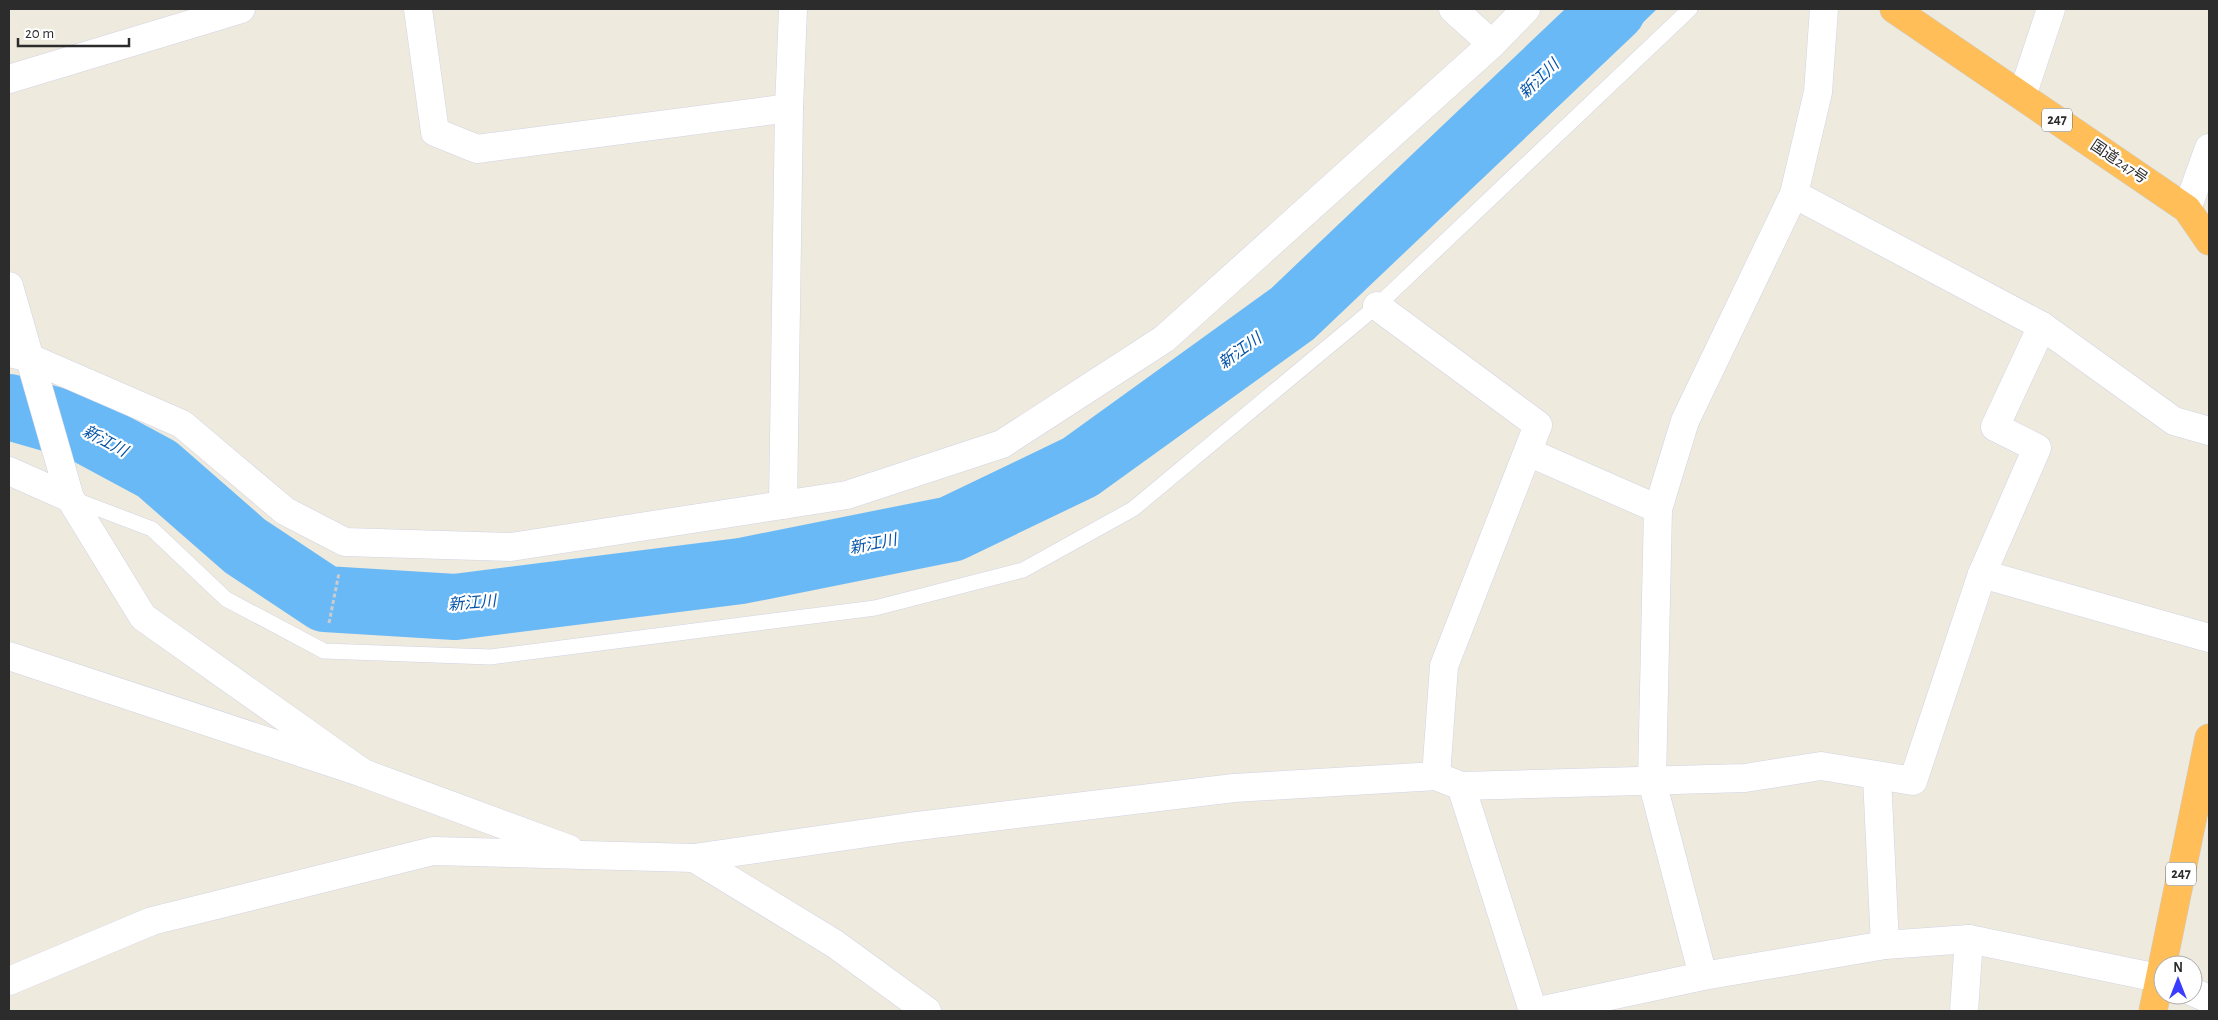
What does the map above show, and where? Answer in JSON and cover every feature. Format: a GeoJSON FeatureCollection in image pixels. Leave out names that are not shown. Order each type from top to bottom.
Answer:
{"type":"FeatureCollection","features":[{"type":"Feature","properties":{"kind":"highway","name":"国道247号"},"geometry":{"type":"LineString","coordinates":[[1894,9],[2022,96],[2197,195],[2209,241]]}},
{"type":"Feature","properties":{"kind":"highway","name":"247"},"geometry":{"type":"LineString","coordinates":[[2166,955],[2209,738]]}},
{"type":"Feature","properties":{"kind":"street"},"geometry":{"type":"LineString","coordinates":[[9,78],[241,9]]}},
{"type":"Feature","properties":{"kind":"street"},"geometry":{"type":"LineString","coordinates":[[418,9],[435,132],[477,149],[789,108]]}},
{"type":"Feature","properties":{"kind":"street"},"geometry":{"type":"LineString","coordinates":[[783,505],[792,9]]}},
{"type":"Feature","properties":{"kind":"street"},"geometry":{"type":"LineString","coordinates":[[1453,9],[1492,44]]}},
{"type":"Feature","properties":{"kind":"street"},"geometry":{"type":"LineString","coordinates":[[19,356],[182,424],[285,511],[345,542],[511,546],[847,495],[1002,444],[1164,339],[1492,44],[1526,9]]}},
{"type":"Feature","properties":{"kind":"street"},"geometry":{"type":"LineString","coordinates":[[1703,976],[1652,781],[1658,509],[1685,421],[1794,194],[1818,92],[1824,9]]}},
{"type":"Feature","properties":{"kind":"street"},"geometry":{"type":"LineString","coordinates":[[2022,96],[2051,9]]}},
{"type":"Feature","properties":{"kind":"street"},"geometry":{"type":"LineString","coordinates":[[2197,195],[2209,148]]}},
{"type":"Feature","properties":{"kind":"street"},"geometry":{"type":"LineString","coordinates":[[1794,194],[2042,326],[2174,421],[2209,431]]}},
{"type":"Feature","properties":{"kind":"street"},"geometry":{"type":"LineString","coordinates":[[9,286],[19,356],[70,498],[143,617],[363,773]]}},
{"type":"Feature","properties":{"kind":"street"},"geometry":{"type":"LineString","coordinates":[[1377,306],[1538,425],[1444,666],[1436,776]]}},
{"type":"Feature","properties":{"kind":"street"},"geometry":{"type":"LineString","coordinates":[[9,981],[152,921],[433,851],[592,857],[694,858],[909,827],[1234,788],[1436,776],[1461,786],[1746,778],[1820,766],[1877,777],[1913,781],[1982,574],[2037,448],[1994,427],[2042,326]]}},
{"type":"Feature","properties":{"kind":"street"},"geometry":{"type":"LineString","coordinates":[[1528,452],[1658,509]]}},
{"type":"Feature","properties":{"kind":"street"},"geometry":{"type":"LineString","coordinates":[[9,471],[70,498]]}},
{"type":"Feature","properties":{"kind":"street"},"geometry":{"type":"LineString","coordinates":[[1982,574],[2209,638]]}},
{"type":"Feature","properties":{"kind":"street"},"geometry":{"type":"LineString","coordinates":[[9,656],[363,773],[592,857]]}},
{"type":"Feature","properties":{"kind":"street"},"geometry":{"type":"LineString","coordinates":[[1877,777],[1886,945]]}},
{"type":"Feature","properties":{"kind":"street"},"geometry":{"type":"LineString","coordinates":[[1461,786],[1533,1011]]}},
{"type":"Feature","properties":{"kind":"street"},"geometry":{"type":"LineString","coordinates":[[694,858],[836,944],[927,1011]]}},
{"type":"Feature","properties":{"kind":"street"},"geometry":{"type":"LineString","coordinates":[[1540,1011],[1703,976],[1886,945],[1969,939],[2153,976]]}},
{"type":"Feature","properties":{"kind":"street"},"geometry":{"type":"LineString","coordinates":[[1964,1011],[1969,939]]}},
{"type":"Feature","properties":{"kind":"lane"},"geometry":{"type":"LineString","coordinates":[[70,498],[152,529],[226,599],[324,651],[490,657],[874,608],[1023,570],[1133,509],[1377,306],[1690,9]]}},
{"type":"Feature","properties":{"kind":"path"},"geometry":{"type":"LineString","coordinates":[[324,651],[345,542]]}},
{"type":"Feature","properties":{"kind":"water"},"geometry":{"type":"Polygon","coordinates":[[[1568,9],[1657,9],[1549,113],[1509,65],[1568,9]]]}},
{"type":"Feature","properties":{"kind":"waterway","name":"新江川"},"geometry":{"type":"LineString","coordinates":[[9,407],[79,427],[157,469],[245,546],[325,599],[455,607],[741,571],[951,529],[1080,467],[1292,314],[1613,9]]}}]}
